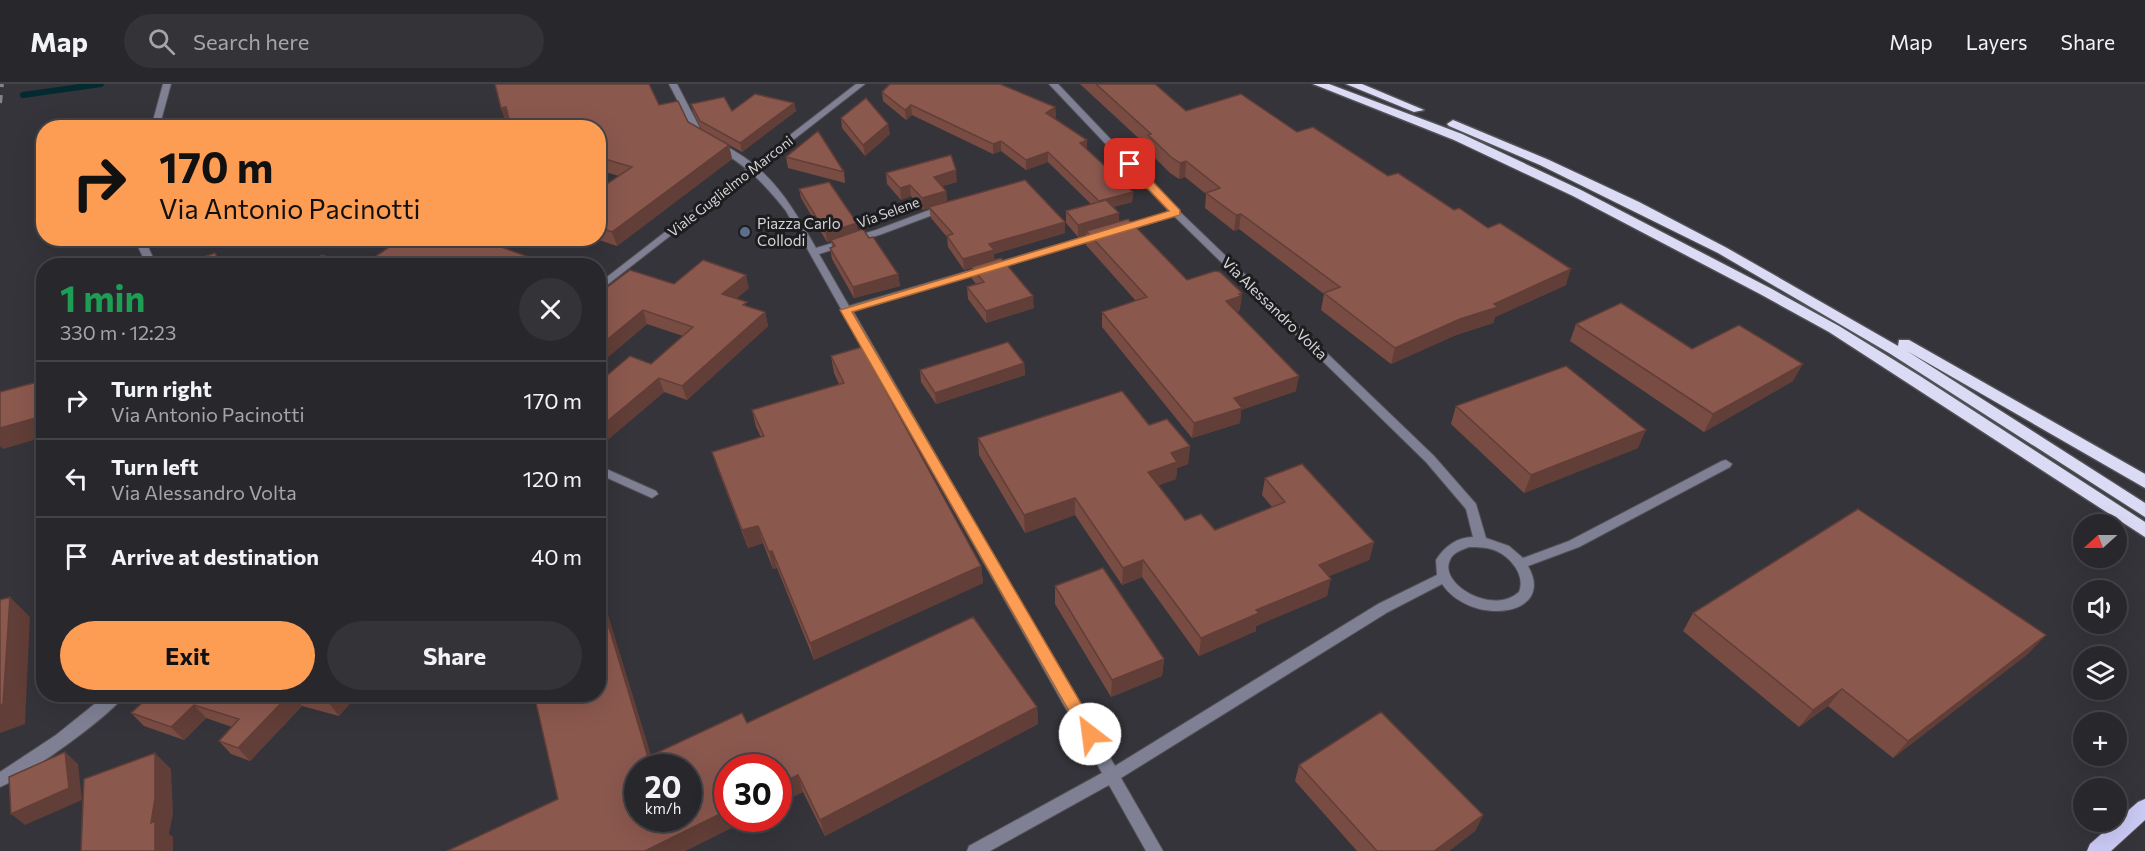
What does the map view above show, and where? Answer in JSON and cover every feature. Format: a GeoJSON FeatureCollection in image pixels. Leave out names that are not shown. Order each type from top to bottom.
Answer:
{"type":"FeatureCollection","features":[{"type":"Feature","properties":{"kind":"highway"},"geometry":{"type":"LineString","coordinates":[[1319,84],[1469,142],[1577,193],[1765,291],[1895,368],[2145,531]]}},
{"type":"Feature","properties":{"kind":"highway"},"geometry":{"type":"LineString","coordinates":[[1352,84],[1477,133],[1692,235],[1804,285],[2145,482]]}},
{"type":"Feature","properties":{"kind":"highway"},"geometry":{"type":"LineString","coordinates":[[1692,235],[1864,330],[2145,511]]}},
{"type":"Feature","properties":{"kind":"main road"},"geometry":{"type":"LineString","coordinates":[[2097,851],[2145,808]]}},
{"type":"Feature","properties":{"kind":"street"},"geometry":{"type":"LineString","coordinates":[[157,120],[167,84]]}},
{"type":"Feature","properties":{"kind":"street"},"geometry":{"type":"LineString","coordinates":[[673,84],[696,132],[764,175],[790,210],[1155,851]]}},
{"type":"Feature","properties":{"kind":"street","name":"Viale Guglielmo Marconi"},"geometry":{"type":"LineString","coordinates":[[606,283],[861,84]]}},
{"type":"Feature","properties":{"kind":"street","name":"Via Alessandro Volta"},"geometry":{"type":"LineString","coordinates":[[1053,84],[1176,213],[1430,459],[1472,507],[1481,542]]}},
{"type":"Feature","properties":{"kind":"street","name":"Via Selene"},"geometry":{"type":"LineString","coordinates":[[814,252],[951,206]]}},
{"type":"Feature","properties":{"kind":"street"},"geometry":{"type":"LineString","coordinates":[[846,310],[1176,213]]}},
{"type":"Feature","properties":{"kind":"street"},"geometry":{"type":"LineString","coordinates":[[1522,563],[1574,544],[1726,464]]}},
{"type":"Feature","properties":{"kind":"street"},"geometry":{"type":"LineString","coordinates":[[606,473],[652,494]]}},
{"type":"Feature","properties":{"kind":"street"},"geometry":{"type":"LineString","coordinates":[[1481,542],[1504,549],[1522,563],[1528,574],[1529,585],[1526,595],[1505,607],[1476,604],[1462,597],[1443,578],[1443,558],[1448,550],[1457,544],[1481,542]]}},
{"type":"Feature","properties":{"kind":"street"},"geometry":{"type":"LineString","coordinates":[[975,851],[1113,775],[1383,608],[1443,578]]}},
{"type":"Feature","properties":{"kind":"street"},"geometry":{"type":"LineString","coordinates":[[0,780],[81,726],[109,702]]}},
{"type":"Feature","properties":{"kind":"building"},"geometry":{"type":"Polygon","coordinates":[[[495,84],[649,84],[659,105],[678,101],[688,122],[729,145],[612,232],[606,230],[606,185],[632,167],[606,159],[606,120],[509,120],[506,107],[501,108],[495,84]]]}},
{"type":"Feature","properties":{"kind":"building"},"geometry":{"type":"Polygon","coordinates":[[[890,84],[1000,84],[1055,107],[1046,113],[1087,140],[1080,143],[1133,192],[1099,201],[1048,152],[1026,160],[1001,141],[993,144],[911,105],[905,110],[882,92],[890,84]]]}},
{"type":"Feature","properties":{"kind":"building"},"geometry":{"type":"Polygon","coordinates":[[[1096,84],[1155,84],[1186,111],[1241,94],[1297,132],[1313,127],[1388,176],[1398,173],[1454,210],[1459,208],[1488,228],[1500,223],[1571,269],[1494,304],[1498,307],[1460,319],[1395,348],[1324,293],[1340,287],[1241,214],[1236,215],[1206,193],[1220,188],[1186,161],[1180,163],[1171,157],[1148,135],[1151,134],[1096,84]]]}},
{"type":"Feature","properties":{"kind":"building"},"geometry":{"type":"Polygon","coordinates":[[[755,94],[794,103],[740,143],[700,121],[691,104],[724,97],[732,111],[755,94]]]}},
{"type":"Feature","properties":{"kind":"building"},"geometry":{"type":"Polygon","coordinates":[[[866,98],[888,124],[863,145],[841,118],[866,98]]]}},
{"type":"Feature","properties":{"kind":"building"},"geometry":{"type":"Polygon","coordinates":[[[818,131],[844,172],[786,157],[818,131]]]}},
{"type":"Feature","properties":{"kind":"building"},"geometry":{"type":"Polygon","coordinates":[[[951,155],[956,170],[934,177],[946,191],[922,198],[910,185],[900,188],[886,173],[951,155]]]}},
{"type":"Feature","properties":{"kind":"building"},"geometry":{"type":"Polygon","coordinates":[[[1025,180],[1065,222],[989,244],[994,250],[963,259],[947,236],[953,234],[929,207],[1025,180]]]}},
{"type":"Feature","properties":{"kind":"building"},"geometry":{"type":"Polygon","coordinates":[[[829,182],[857,223],[826,233],[799,189],[829,182]]]}},
{"type":"Feature","properties":{"kind":"building"},"geometry":{"type":"Polygon","coordinates":[[[1106,200],[1119,213],[1078,225],[1066,211],[1106,200]]]}},
{"type":"Feature","properties":{"kind":"building"},"geometry":{"type":"Polygon","coordinates":[[[1128,219],[1187,280],[1215,271],[1220,272],[1242,293],[1239,294],[1241,296],[1226,301],[1299,376],[1234,398],[1242,408],[1194,423],[1102,312],[1147,297],[1086,231],[1128,219]]]}},
{"type":"Feature","properties":{"kind":"building"},"geometry":{"type":"Polygon","coordinates":[[[863,229],[869,238],[873,237],[898,274],[853,287],[830,248],[835,246],[831,240],[863,229]]]}},
{"type":"Feature","properties":{"kind":"building"},"geometry":{"type":"Polygon","coordinates":[[[391,246],[498,246],[532,258],[373,258],[391,246]]]}},
{"type":"Feature","properties":{"kind":"building"},"geometry":{"type":"Polygon","coordinates":[[[215,253],[218,258],[201,258],[215,253]]]}},
{"type":"Feature","properties":{"kind":"building"},"geometry":{"type":"Polygon","coordinates":[[[1001,258],[1033,296],[986,311],[967,287],[984,282],[971,267],[1001,258]]]}},
{"type":"Feature","properties":{"kind":"building"},"geometry":{"type":"Polygon","coordinates":[[[703,260],[746,275],[722,294],[747,302],[743,305],[765,312],[682,386],[659,378],[606,422],[606,376],[630,356],[651,364],[693,327],[643,310],[606,341],[606,288],[630,270],[674,284],[703,260]]]}},
{"type":"Feature","properties":{"kind":"building"},"geometry":{"type":"Polygon","coordinates":[[[1621,303],[1692,349],[1739,325],[1803,364],[1713,414],[1576,324],[1621,303]]]}},
{"type":"Feature","properties":{"kind":"building"},"geometry":{"type":"Polygon","coordinates":[[[1008,342],[1024,363],[935,393],[920,370],[1008,342]]]}},
{"type":"Feature","properties":{"kind":"building"},"geometry":{"type":"Polygon","coordinates":[[[862,347],[981,566],[810,643],[772,551],[769,552],[758,526],[742,530],[712,452],[764,436],[752,410],[844,383],[831,356],[862,347]]]}},
{"type":"Feature","properties":{"kind":"building"},"geometry":{"type":"Polygon","coordinates":[[[1566,366],[1646,430],[1531,475],[1456,406],[1566,366]]]}},
{"type":"Feature","properties":{"kind":"building"},"geometry":{"type":"Polygon","coordinates":[[[36,382],[36,418],[0,428],[0,392],[36,382]]]}},
{"type":"Feature","properties":{"kind":"building"},"geometry":{"type":"Polygon","coordinates":[[[1122,391],[1149,425],[1167,419],[1190,446],[1171,453],[1177,462],[1148,472],[1185,520],[1201,514],[1215,530],[1285,502],[1265,478],[1302,464],[1374,542],[1319,565],[1331,579],[1256,610],[1259,613],[1201,638],[1143,560],[1123,568],[1075,498],[1024,515],[978,438],[1122,391]]]}},
{"type":"Feature","properties":{"kind":"building"},"geometry":{"type":"Polygon","coordinates":[[[1858,509],[2046,635],[1908,741],[1842,689],[1813,710],[1693,613],[1858,509]]]}},
{"type":"Feature","properties":{"kind":"building"},"geometry":{"type":"Polygon","coordinates":[[[1103,568],[1164,659],[1112,680],[1055,586],[1103,568]]]}},
{"type":"Feature","properties":{"kind":"building"},"geometry":{"type":"Polygon","coordinates":[[[10,597],[3,704],[0,705],[0,600],[10,597]]]}},
{"type":"Feature","properties":{"kind":"building"},"geometry":{"type":"Polygon","coordinates":[[[973,617],[1037,707],[820,820],[798,775],[792,778],[792,754],[714,754],[714,817],[702,823],[702,754],[654,754],[742,713],[747,723],[973,617]]]}},
{"type":"Feature","properties":{"kind":"building"},"geometry":{"type":"Polygon","coordinates":[[[606,618],[647,754],[624,754],[624,832],[683,832],[645,851],[447,851],[558,799],[536,702],[606,702],[606,618]]]}},
{"type":"Feature","properties":{"kind":"building"},"geometry":{"type":"Polygon","coordinates":[[[143,702],[282,702],[238,748],[219,741],[239,719],[194,705],[171,727],[131,713],[143,702]]]}},
{"type":"Feature","properties":{"kind":"building"},"geometry":{"type":"Polygon","coordinates":[[[1381,712],[1483,815],[1434,851],[1377,851],[1299,765],[1381,712]]]}},
{"type":"Feature","properties":{"kind":"building"},"geometry":{"type":"Polygon","coordinates":[[[65,752],[69,788],[11,814],[9,777],[65,752]]]}},
{"type":"Feature","properties":{"kind":"building"},"geometry":{"type":"Polygon","coordinates":[[[155,753],[155,798],[151,823],[155,821],[155,851],[81,851],[84,779],[155,753]]]}},
{"type":"Feature","properties":{"kind":"waterway"},"geometry":{"type":"LineString","coordinates":[[23,95],[101,84]]}},
{"type":"Feature","properties":{"kind":"railway"},"geometry":{"type":"LineString","coordinates":[[0,103],[2,84]]}},
{"type":"Feature","properties":{"kind":"place","name":"Piazza Carlo Collodi"},"geometry":{"type":"Point","coordinates":[745,232]}},
{"type":"Feature","properties":{"kind":"route"},"geometry":{"type":"LineString","coordinates":[[1090,734],[846,310],[1176,213],[1130,164]]}}]}
